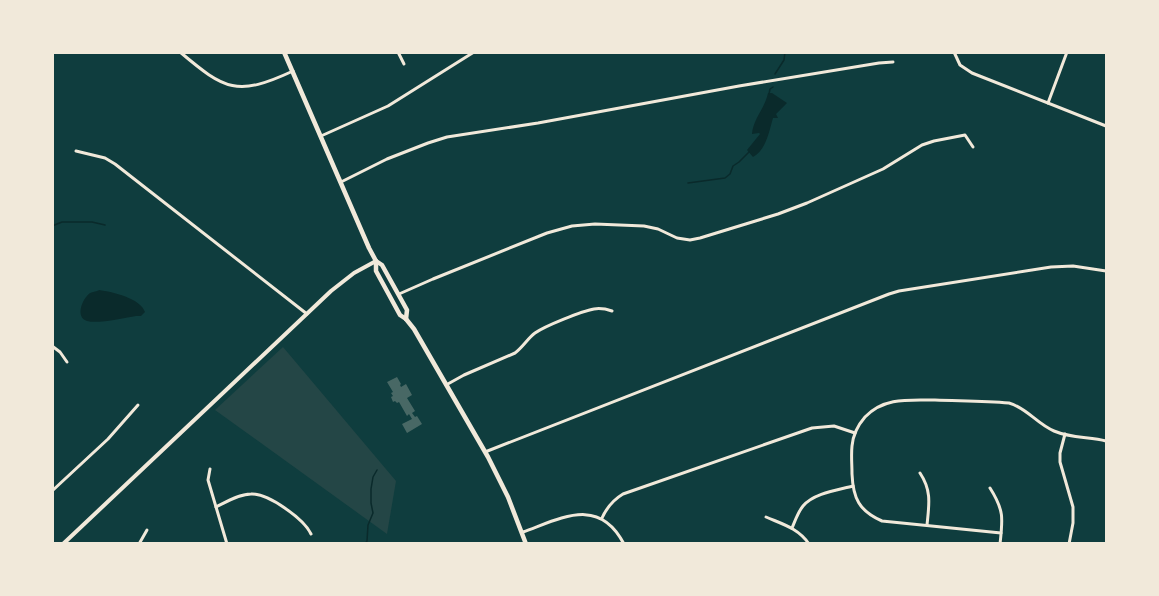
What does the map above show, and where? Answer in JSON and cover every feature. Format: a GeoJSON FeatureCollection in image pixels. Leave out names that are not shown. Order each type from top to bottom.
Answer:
{"type":"FeatureCollection","features":[{"type":"Feature","properties":{"kind":"main road"},"geometry":{"type":"LineString","coordinates":[[284,52],[369,248],[376,261],[382,265],[407,310],[406,319]]}},
{"type":"Feature","properties":{"kind":"main road"},"geometry":{"type":"LineString","coordinates":[[63,543],[342,281],[376,261]]}},
{"type":"Feature","properties":{"kind":"main road"},"geometry":{"type":"LineString","coordinates":[[376,261],[376,271],[400,315],[414,329],[485,452],[508,497],[526,543]]}},
{"type":"Feature","properties":{"kind":"street"},"geometry":{"type":"LineString","coordinates":[[180,52],[209,76],[231,86],[248,87],[261,84],[293,71]]}},
{"type":"Feature","properties":{"kind":"street"},"geometry":{"type":"LineString","coordinates":[[398,52],[404,64]]}},
{"type":"Feature","properties":{"kind":"street"},"geometry":{"type":"LineString","coordinates":[[321,136],[388,106],[474,52]]}},
{"type":"Feature","properties":{"kind":"street"},"geometry":{"type":"LineString","coordinates":[[954,52],[958,63],[967,70],[1107,126]]}},
{"type":"Feature","properties":{"kind":"street"},"geometry":{"type":"LineString","coordinates":[[1048,103],[1067,52]]}},
{"type":"Feature","properties":{"kind":"street"},"geometry":{"type":"LineString","coordinates":[[341,182],[387,159],[447,137],[739,86],[893,62]]}},
{"type":"Feature","properties":{"kind":"street"},"geometry":{"type":"LineString","coordinates":[[399,294],[564,227],[595,224],[644,226],[658,229],[677,238],[693,239],[807,203],[883,169],[930,142],[965,135],[973,147]]}},
{"type":"Feature","properties":{"kind":"street"},"geometry":{"type":"LineString","coordinates":[[76,151],[105,158],[115,164],[307,314]]}},
{"type":"Feature","properties":{"kind":"street"},"geometry":{"type":"LineString","coordinates":[[485,452],[888,294],[1051,267],[1073,266],[1107,271]]}},
{"type":"Feature","properties":{"kind":"street"},"geometry":{"type":"LineString","coordinates":[[446,385],[515,353],[540,330],[587,311],[603,308],[612,311]]}},
{"type":"Feature","properties":{"kind":"street"},"geometry":{"type":"LineString","coordinates":[[52,346],[60,352],[66,362]]}},
{"type":"Feature","properties":{"kind":"street"},"geometry":{"type":"LineString","coordinates":[[1001,533],[882,521],[874,518],[860,505],[853,486],[851,450],[855,433],[863,420],[876,407],[886,402],[909,400],[1009,403],[1023,409],[1053,431],[1107,441]]}},
{"type":"Feature","properties":{"kind":"street"},"geometry":{"type":"LineString","coordinates":[[52,491],[108,439],[138,405]]}},
{"type":"Feature","properties":{"kind":"street"},"geometry":{"type":"LineString","coordinates":[[602,518],[610,504],[623,494],[812,428],[834,426],[855,433]]}},
{"type":"Feature","properties":{"kind":"street"},"geometry":{"type":"LineString","coordinates":[[1065,434],[1060,462],[1073,507],[1069,543]]}},
{"type":"Feature","properties":{"kind":"street"},"geometry":{"type":"LineString","coordinates":[[210,469],[208,480],[227,543]]}},
{"type":"Feature","properties":{"kind":"street"},"geometry":{"type":"LineString","coordinates":[[920,473],[928,487],[930,497],[927,525]]}},
{"type":"Feature","properties":{"kind":"street"},"geometry":{"type":"LineString","coordinates":[[792,528],[799,513],[808,502],[822,495],[853,486]]}},
{"type":"Feature","properties":{"kind":"street"},"geometry":{"type":"LineString","coordinates":[[990,488],[1000,507],[1002,522],[1000,543]]}},
{"type":"Feature","properties":{"kind":"street"},"geometry":{"type":"LineString","coordinates":[[216,507],[244,495],[261,495],[269,498],[299,520],[311,534]]}},
{"type":"Feature","properties":{"kind":"street"},"geometry":{"type":"LineString","coordinates":[[522,532],[572,514],[585,513],[602,518],[612,525],[624,543]]}},
{"type":"Feature","properties":{"kind":"street"},"geometry":{"type":"LineString","coordinates":[[765,517],[792,528],[809,543]]}},
{"type":"Feature","properties":{"kind":"street"},"geometry":{"type":"LineString","coordinates":[[139,543],[147,530]]}},
{"type":"Feature","properties":{"kind":"street"},"geometry":{"type":"LineString","coordinates":[[423,543],[449,543]]}},
{"type":"Feature","properties":{"kind":"shaded area"},"geometry":{"type":"Polygon","coordinates":[[[768,93],[772,93],[787,103],[776,114],[778,118],[773,118],[764,145],[753,157],[747,150],[760,134],[752,134],[768,93]]]}},
{"type":"Feature","properties":{"kind":"shaded area"},"geometry":{"type":"Polygon","coordinates":[[[99,290],[132,299],[145,312],[141,316],[87,321],[81,316],[82,303],[90,293],[99,290]]]}},
{"type":"Feature","properties":{"kind":"shaded area"},"geometry":{"type":"Polygon","coordinates":[[[283,347],[396,481],[387,534],[215,410],[283,347]]]}},
{"type":"Feature","properties":{"kind":"building"},"geometry":{"type":"Polygon","coordinates":[[[397,377],[401,387],[406,384],[412,395],[407,398],[415,411],[412,413],[422,424],[407,433],[402,424],[412,419],[409,414],[407,416],[399,402],[393,402],[391,393],[393,392],[387,382],[397,377]]]}},
{"type":"Feature","properties":{"kind":"waterway"},"geometry":{"type":"LineString","coordinates":[[775,74],[784,60],[785,52]]}},
{"type":"Feature","properties":{"kind":"waterway"},"geometry":{"type":"LineString","coordinates":[[769,94],[773,87]]}},
{"type":"Feature","properties":{"kind":"waterway"},"geometry":{"type":"LineString","coordinates":[[688,183],[725,178],[730,174],[733,166],[749,152]]}},
{"type":"Feature","properties":{"kind":"waterway"},"geometry":{"type":"LineString","coordinates":[[52,226],[62,222],[92,222],[105,225]]}},
{"type":"Feature","properties":{"kind":"waterway"},"geometry":{"type":"LineString","coordinates":[[365,544],[368,525],[373,513],[371,489],[377,470]]}}]}
